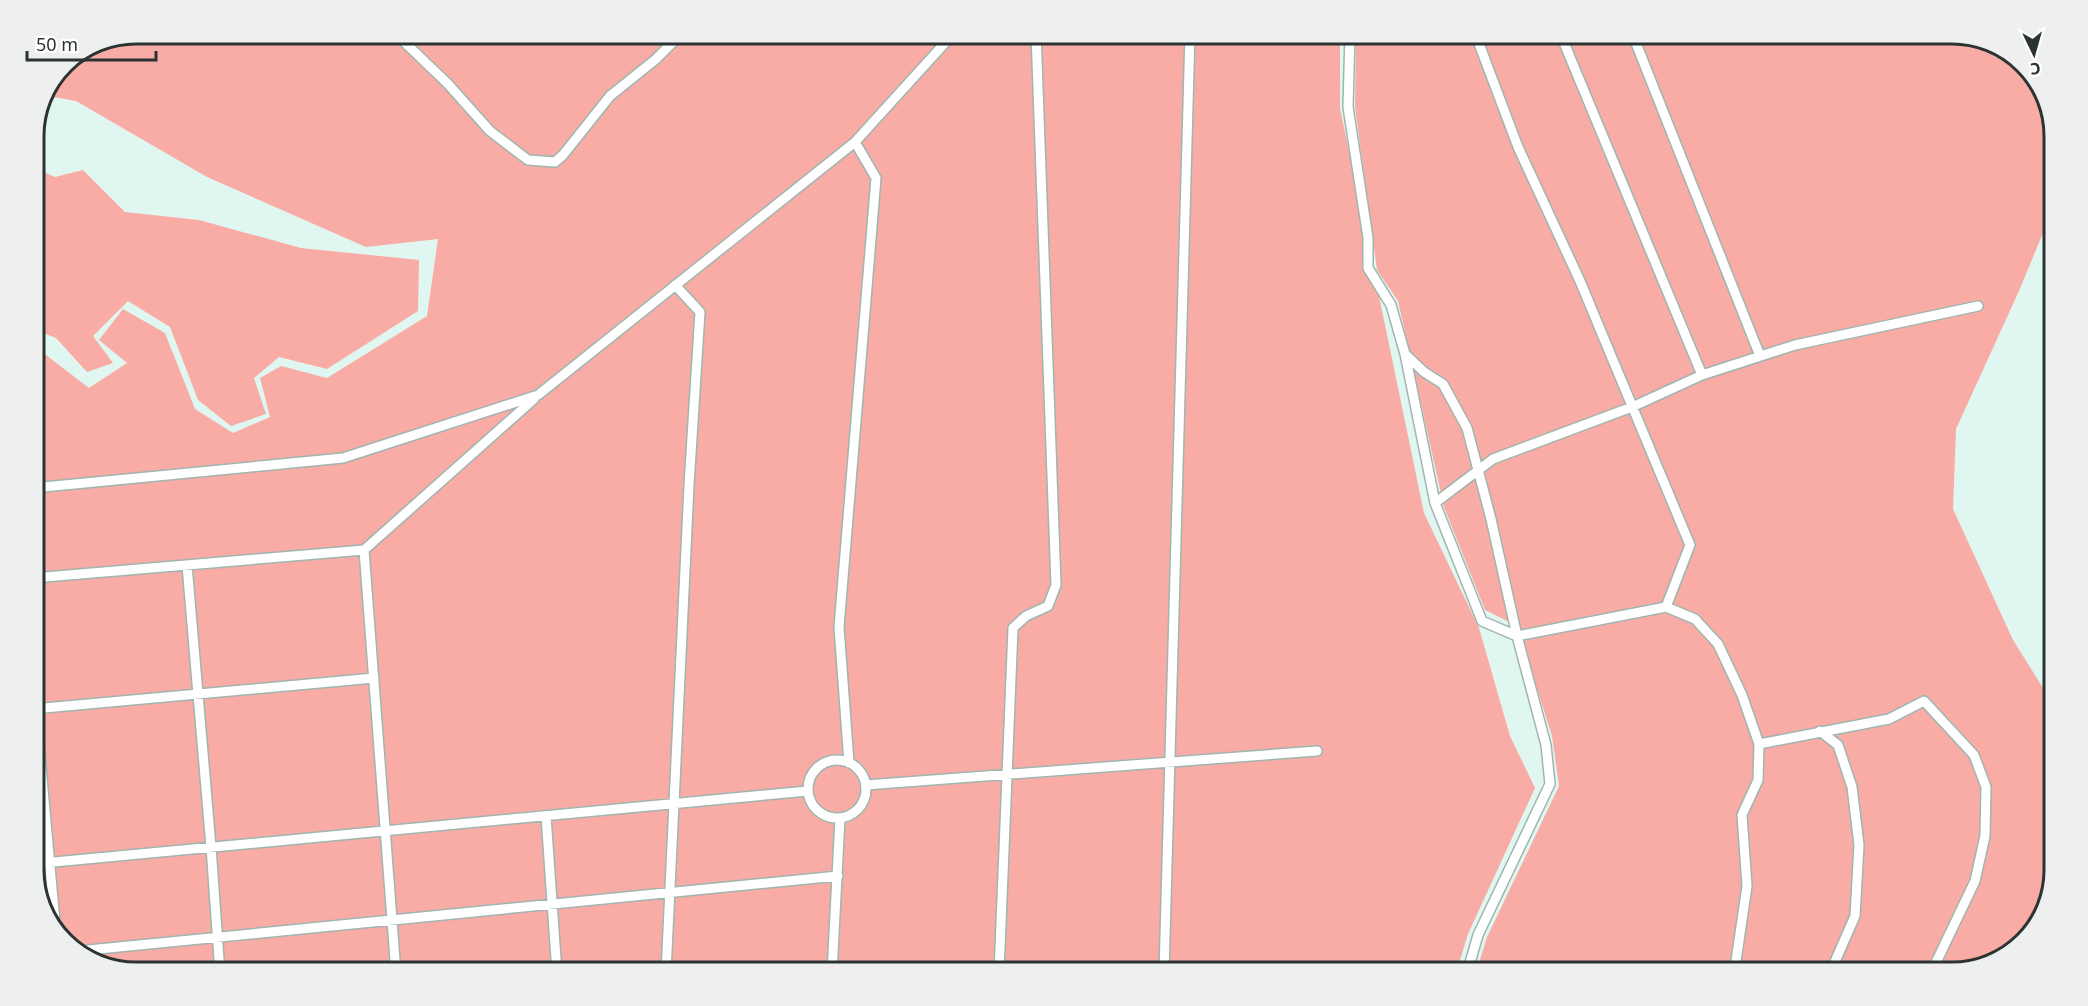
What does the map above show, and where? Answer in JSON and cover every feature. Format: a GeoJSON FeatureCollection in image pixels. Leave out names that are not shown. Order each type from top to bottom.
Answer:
{"type":"FeatureCollection","features":[{"type":"Feature","properties":{"kind":"lane"},"geometry":{"type":"LineString","coordinates":[[406,44],[448,84],[490,131],[528,160],[555,162],[610,96],[671,44]]}},
{"type":"Feature","properties":{"kind":"lane"},"geometry":{"type":"LineString","coordinates":[[44,577],[364,550],[538,395],[855,142],[944,44]]}},
{"type":"Feature","properties":{"kind":"lane"},"geometry":{"type":"LineString","coordinates":[[999,962],[1013,628],[1026,616],[1048,606],[1056,585],[1036,44]]}},
{"type":"Feature","properties":{"kind":"lane"},"geometry":{"type":"LineString","coordinates":[[1164,962],[1190,44]]}},
{"type":"Feature","properties":{"kind":"lane"},"geometry":{"type":"LineString","coordinates":[[1350,44],[1348,107],[1368,238],[1368,268],[1391,305],[1405,354],[1435,503],[1482,621],[1517,636],[1666,607],[1695,619],[1718,644],[1742,695],[1759,744],[1758,780],[1742,814],[1747,886],[1736,962]]}},
{"type":"Feature","properties":{"kind":"lane"},"geometry":{"type":"LineString","coordinates":[[1479,44],[1518,147],[1580,281],[1690,545],[1666,607]]}},
{"type":"Feature","properties":{"kind":"lane"},"geometry":{"type":"LineString","coordinates":[[1565,44],[1702,375]]}},
{"type":"Feature","properties":{"kind":"lane"},"geometry":{"type":"LineString","coordinates":[[1636,44],[1760,356]]}},
{"type":"Feature","properties":{"kind":"lane"},"geometry":{"type":"LineString","coordinates":[[849,763],[838,627],[876,178],[855,142]]}},
{"type":"Feature","properties":{"kind":"lane"},"geometry":{"type":"LineString","coordinates":[[667,962],[689,485],[700,312],[675,285]]}},
{"type":"Feature","properties":{"kind":"lane"},"geometry":{"type":"LineString","coordinates":[[1435,503],[1493,459],[1632,407],[1702,375],[1795,345],[1978,306]]}},
{"type":"Feature","properties":{"kind":"lane"},"geometry":{"type":"LineString","coordinates":[[1405,354],[1424,372],[1443,384],[1467,428],[1546,745],[1550,784],[1478,935],[1470,962]]}},
{"type":"Feature","properties":{"kind":"lane"},"geometry":{"type":"LineString","coordinates":[[44,487],[343,458],[538,395]]}},
{"type":"Feature","properties":{"kind":"lane"},"geometry":{"type":"LineString","coordinates":[[364,550],[395,962]]}},
{"type":"Feature","properties":{"kind":"lane"},"geometry":{"type":"LineString","coordinates":[[187,565],[219,962]]}},
{"type":"Feature","properties":{"kind":"lane"},"geometry":{"type":"LineString","coordinates":[[44,708],[374,678]]}},
{"type":"Feature","properties":{"kind":"lane"},"geometry":{"type":"LineString","coordinates":[[1759,744],[1888,719],[1924,701],[1974,755],[1986,787],[1985,836],[1975,881],[1936,962]]}},
{"type":"Feature","properties":{"kind":"lane"},"geometry":{"type":"LineString","coordinates":[[1820,731],[1838,745],[1852,787],[1859,845],[1855,916],[1835,962]]}},
{"type":"Feature","properties":{"kind":"lane"},"geometry":{"type":"LineString","coordinates":[[866,785],[1317,751]]}},
{"type":"Feature","properties":{"kind":"lane"},"geometry":{"type":"LineString","coordinates":[[839,760],[857,768],[866,785],[863,803],[849,816],[840,818],[831,818],[822,814],[810,800],[808,791],[809,781],[814,772],[830,761],[839,760]]}},
{"type":"Feature","properties":{"kind":"lane"},"geometry":{"type":"LineString","coordinates":[[44,863],[808,791]]}},
{"type":"Feature","properties":{"kind":"lane"},"geometry":{"type":"LineString","coordinates":[[44,795],[55,914]]}},
{"type":"Feature","properties":{"kind":"lane"},"geometry":{"type":"LineString","coordinates":[[546,816],[556,962]]}},
{"type":"Feature","properties":{"kind":"lane"},"geometry":{"type":"LineString","coordinates":[[833,962],[840,818]]}},
{"type":"Feature","properties":{"kind":"lane"},"geometry":{"type":"LineString","coordinates":[[89,950],[838,876]]}},
{"type":"Feature","properties":{"kind":"shaded area"},"geometry":{"type":"Polygon","coordinates":[[[123,44],[1340,44],[1340,108],[1424,513],[1479,628],[1510,736],[1535,788],[1468,934],[1459,962],[135,962],[106,958],[84,947],[59,922],[48,900],[44,877],[44,353],[89,388],[127,363],[99,340],[123,309],[165,333],[195,409],[233,433],[270,417],[260,378],[281,366],[327,378],[427,316],[438,239],[366,247],[207,177],[76,101],[52,97],[62,79],[89,56],[106,48],[123,44]]]}},
{"type":"Feature","properties":{"kind":"shaded area"},"geometry":{"type":"Polygon","coordinates":[[[1356,44],[1971,45],[2004,59],[2004,84],[2029,84],[2043,117],[2044,231],[1956,429],[1953,509],[2013,640],[2044,689],[2044,883],[2035,911],[2018,936],[1988,956],[1965,962],[1479,962],[1487,937],[1559,786],[1552,736],[1517,626],[1485,610],[1444,507],[1398,301],[1377,270],[1355,107],[1356,44]]]}},
{"type":"Feature","properties":{"kind":"shaded area"},"geometry":{"type":"Polygon","coordinates":[[[83,170],[125,212],[199,220],[301,248],[419,260],[418,311],[327,369],[279,357],[254,378],[266,414],[231,426],[198,400],[170,327],[128,301],[93,336],[113,363],[87,372],[56,338],[44,333],[44,172],[55,177],[83,170]]]}}]}
